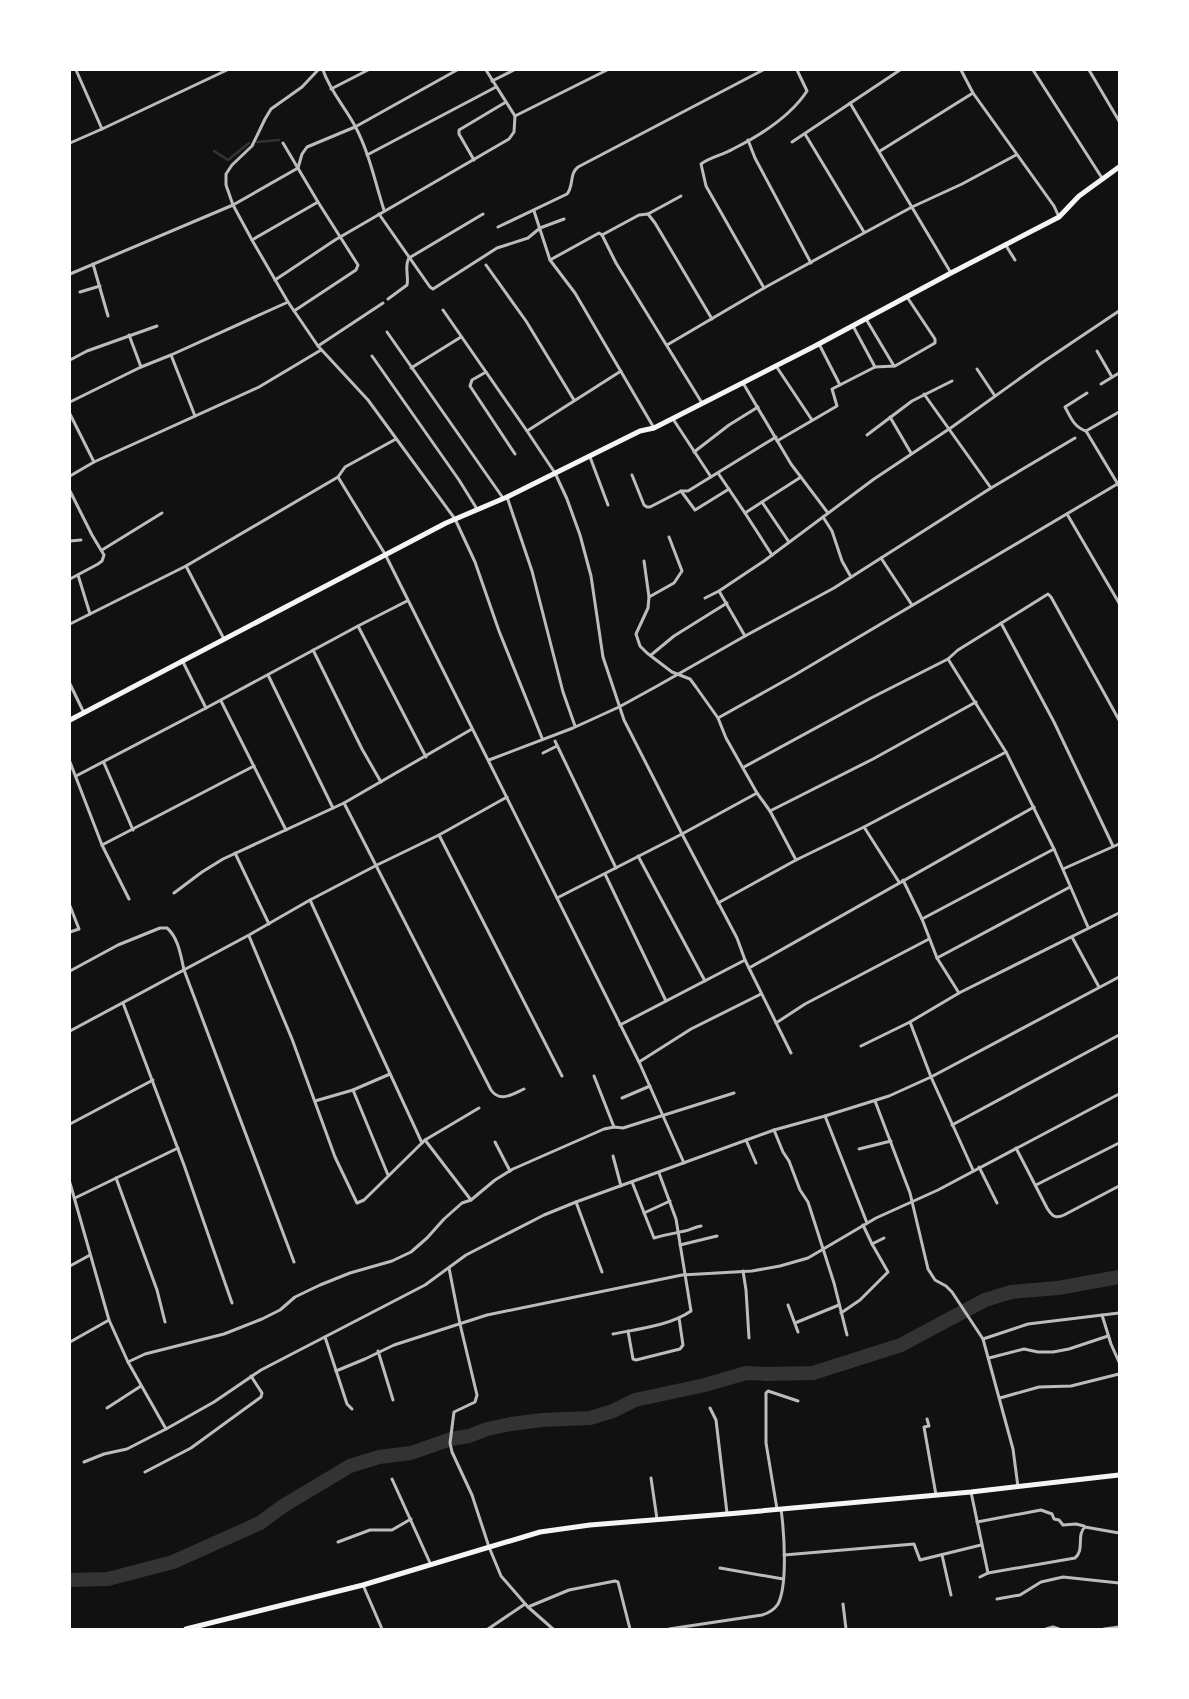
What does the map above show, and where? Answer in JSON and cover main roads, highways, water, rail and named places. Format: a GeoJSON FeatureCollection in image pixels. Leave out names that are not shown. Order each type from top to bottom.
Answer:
{"type":"FeatureCollection","features":[{"type":"Feature","properties":{"kind":"main road"},"geometry":{"type":"LineString","coordinates":[[70,720],[385,554],[455,519],[505,498],[590,457],[640,431],[654,428],[673,419],[819,344],[1059,217],[1080,196],[1119,167]]}},
{"type":"Feature","properties":{"kind":"main road"},"geometry":{"type":"LineString","coordinates":[[186,1629],[364,1586],[540,1532],[590,1524],[657,1520],[971,1492],[1119,1475]]}},
{"type":"Feature","properties":{"kind":"waterway"},"geometry":{"type":"LineString","coordinates":[[257,142],[279,140]]}},
{"type":"Feature","properties":{"kind":"waterway"},"geometry":{"type":"LineString","coordinates":[[214,151],[228,160],[249,143]]}},
{"type":"Feature","properties":{"kind":"waterway"},"geometry":{"type":"LineString","coordinates":[[70,1580],[108,1579],[173,1562],[260,1523],[283,1506],[350,1466],[379,1457],[411,1453],[451,1439],[511,1424],[542,1420],[590,1418],[613,1411],[635,1400],[705,1385],[746,1373],[813,1373],[901,1345],[985,1300],[1011,1292],[1058,1288],[1119,1277]]}}]}
